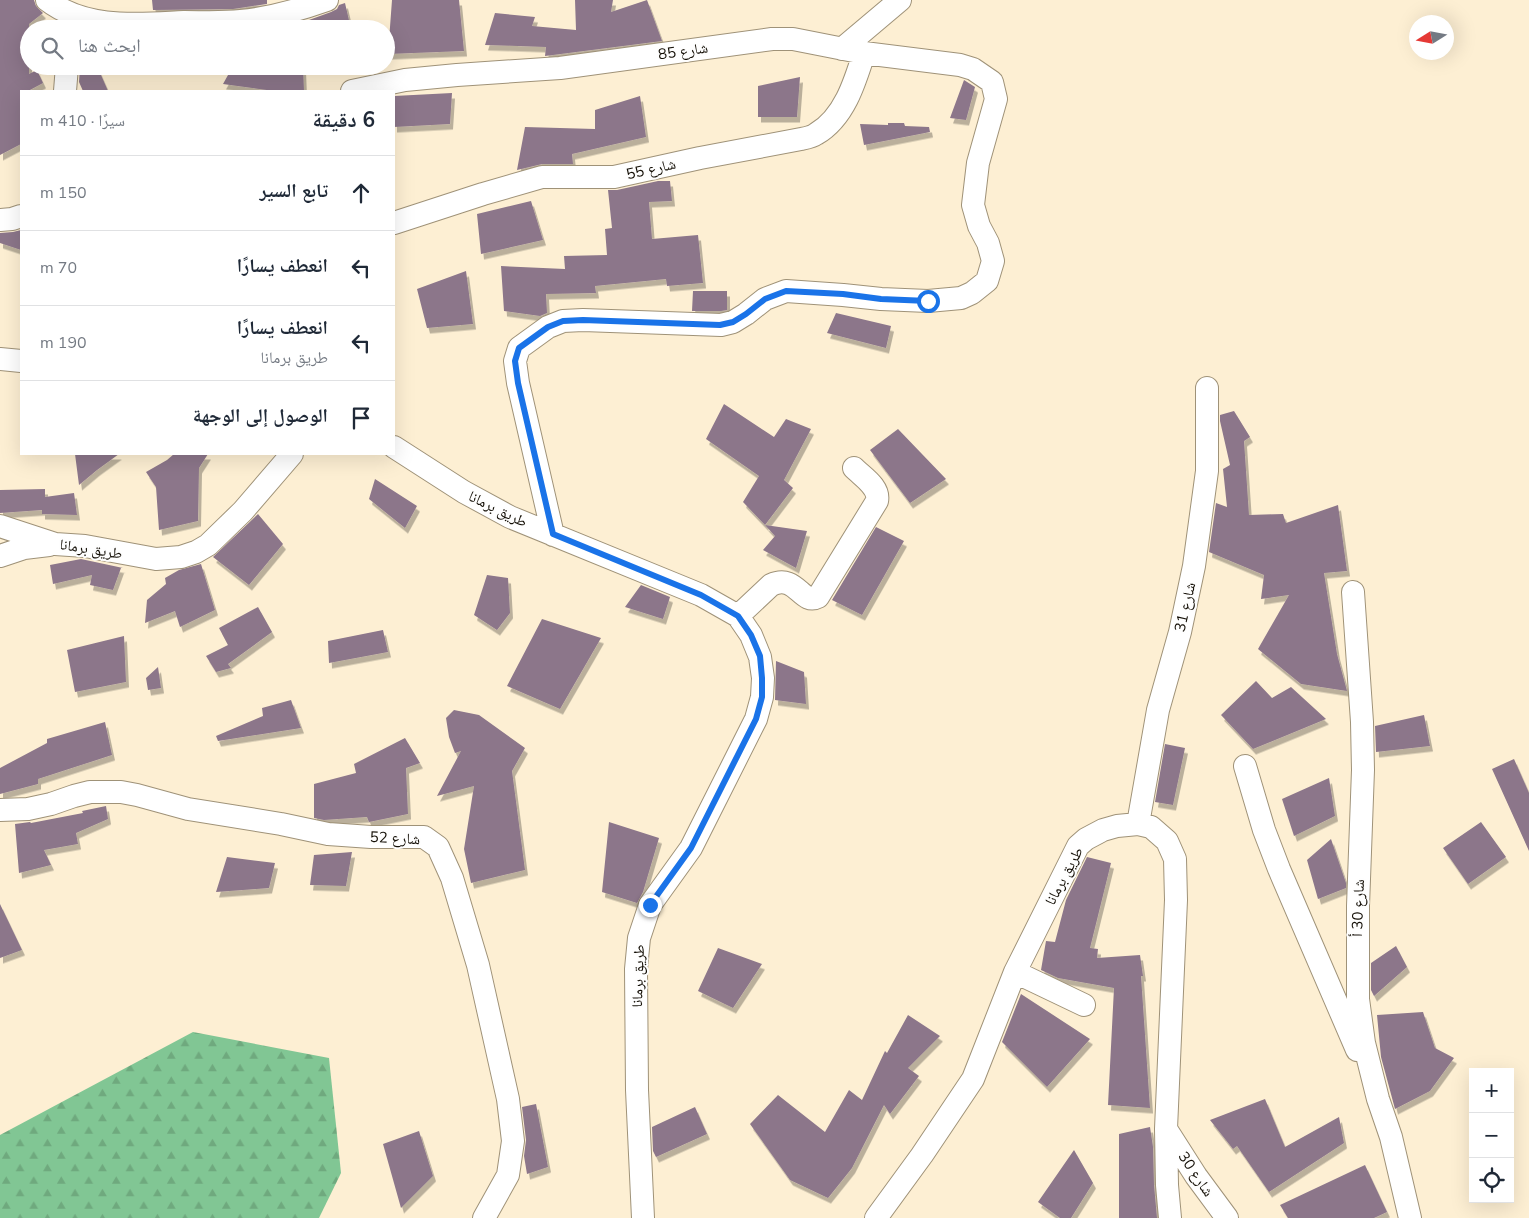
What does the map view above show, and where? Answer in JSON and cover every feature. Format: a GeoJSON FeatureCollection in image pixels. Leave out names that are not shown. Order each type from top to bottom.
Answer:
{"type":"FeatureCollection","features":[{"type":"Feature","properties":{"kind":"street"},"geometry":{"type":"LineString","coordinates":[[47,0],[55,6],[77,15],[100,20]]}},
{"type":"Feature","properties":{"kind":"street"},"geometry":{"type":"LineString","coordinates":[[252,20],[299,10],[327,0]]}},
{"type":"Feature","properties":{"kind":"street"},"geometry":{"type":"LineString","coordinates":[[842,49],[900,0]]}},
{"type":"Feature","properties":{"kind":"street","name":"شارع 85"},"geometry":{"type":"LineString","coordinates":[[357,90],[405,80],[560,68],[772,39],[793,39],[864,53],[960,65],[973,69],[992,82],[996,98],[978,163],[973,205],[993,261],[987,281],[972,293],[961,298],[928,301],[786,291],[765,299],[733,322],[720,325],[583,320],[563,321],[548,327],[519,348],[515,361],[518,383],[553,534]]}},
{"type":"Feature","properties":{"kind":"street","name":"شارع 55"},"geometry":{"type":"LineString","coordinates":[[395,223],[542,177],[614,177],[815,135],[827,125],[844,103],[855,80],[864,53]]}},
{"type":"Feature","properties":{"kind":"street"},"geometry":{"type":"LineString","coordinates":[[66,90],[67,75]]}},
{"type":"Feature","properties":{"kind":"street"},"geometry":{"type":"LineString","coordinates":[[0,220],[20,216]]}},
{"type":"Feature","properties":{"kind":"street"},"geometry":{"type":"LineString","coordinates":[[0,359],[20,361]]}},
{"type":"Feature","properties":{"kind":"street","name":"شارع 31"},"geometry":{"type":"LineString","coordinates":[[1138,824],[1158,710],[1180,632],[1194,566],[1207,470],[1207,388]]}},
{"type":"Feature","properties":{"kind":"street","name":"طريق برمانا"},"geometry":{"type":"LineString","coordinates":[[395,448],[464,492],[510,517],[701,595],[738,616],[751,635],[760,656],[762,697],[756,719],[691,848],[650,905],[639,938],[636,969],[637,1090],[643,1218]]}},
{"type":"Feature","properties":{"kind":"street","name":"طريق برمانا"},"geometry":{"type":"LineString","coordinates":[[0,526],[55,544],[85,546],[156,559],[181,557],[208,546],[244,511],[291,455]]}},
{"type":"Feature","properties":{"kind":"street"},"geometry":{"type":"LineString","coordinates":[[738,616],[771,585],[777,582],[784,581],[809,598],[814,599],[818,597],[877,501],[876,489],[854,468]]}},
{"type":"Feature","properties":{"kind":"street"},"geometry":{"type":"LineString","coordinates":[[0,556],[24,548],[55,544]]}},
{"type":"Feature","properties":{"kind":"street","name":"شارع 30 أ"},"geometry":{"type":"LineString","coordinates":[[1353,592],[1362,722],[1363,770],[1358,916],[1358,998],[1364,1043],[1378,1099],[1391,1137],[1410,1218]]}},
{"type":"Feature","properties":{"kind":"street"},"geometry":{"type":"LineString","coordinates":[[1245,766],[1264,830],[1279,869],[1378,1099]]}},
{"type":"Feature","properties":{"kind":"street","name":"شارع 52"},"geometry":{"type":"LineString","coordinates":[[0,810],[28,810],[90,792],[121,792],[188,809],[281,824],[328,834],[371,837],[424,837],[438,848],[452,878],[478,965],[508,1098],[513,1141],[508,1175],[484,1218]]}},
{"type":"Feature","properties":{"kind":"street"},"geometry":{"type":"LineString","coordinates":[[1138,824],[1151,827],[1167,841],[1174,859],[1176,900],[1175,942],[1166,1129],[1167,1185],[1170,1218]]}},
{"type":"Feature","properties":{"kind":"street","name":"طريق برمانا"},"geometry":{"type":"LineString","coordinates":[[876,1218],[922,1155],[973,1079],[1016,972],[1078,846],[1086,839],[1103,830],[1138,824]]}},
{"type":"Feature","properties":{"kind":"street"},"geometry":{"type":"LineString","coordinates":[[1016,972],[1084,1005]]}},
{"type":"Feature","properties":{"kind":"street","name":"شارع 30"},"geometry":{"type":"LineString","coordinates":[[1166,1129],[1196,1176],[1227,1218]]}},
{"type":"Feature","properties":{"kind":"green space"},"geometry":{"type":"Polygon","coordinates":[[[193,1032],[329,1058],[341,1173],[319,1218],[0,1218],[0,1135],[193,1032]]]}},
{"type":"Feature","properties":{"kind":"building"},"geometry":{"type":"Polygon","coordinates":[[[0,0],[34,0],[36,6],[43,13],[34,20],[20,20],[20,75],[39,75],[43,83],[30,90],[20,90],[20,145],[0,155],[0,0]]]}},
{"type":"Feature","properties":{"kind":"building"},"geometry":{"type":"Polygon","coordinates":[[[152,0],[267,0],[267,4],[233,9],[153,10],[152,0]]]}},
{"type":"Feature","properties":{"kind":"building"},"geometry":{"type":"Polygon","coordinates":[[[392,0],[459,0],[464,51],[395,54],[395,20],[391,20],[392,0]]]}},
{"type":"Feature","properties":{"kind":"building"},"geometry":{"type":"Polygon","coordinates":[[[575,0],[613,0],[611,12],[647,0],[662,41],[545,56],[546,47],[485,45],[495,13],[535,17],[532,26],[576,30],[575,0]]]}},
{"type":"Feature","properties":{"kind":"building"},"geometry":{"type":"Polygon","coordinates":[[[345,3],[349,20],[309,20],[337,9],[339,5],[345,3]]]}},
{"type":"Feature","properties":{"kind":"building"},"geometry":{"type":"Polygon","coordinates":[[[79,75],[101,75],[108,90],[83,90],[79,82],[79,75]]]}},
{"type":"Feature","properties":{"kind":"building"},"geometry":{"type":"Polygon","coordinates":[[[228,75],[303,75],[304,90],[267,90],[223,84],[228,75]]]}},
{"type":"Feature","properties":{"kind":"building"},"geometry":{"type":"Polygon","coordinates":[[[800,77],[797,117],[758,117],[758,86],[800,77]]]}},
{"type":"Feature","properties":{"kind":"building"},"geometry":{"type":"Polygon","coordinates":[[[964,80],[975,87],[966,120],[950,118],[964,80]]]}},
{"type":"Feature","properties":{"kind":"building"},"geometry":{"type":"Polygon","coordinates":[[[452,93],[450,124],[395,127],[395,96],[452,93]]]}},
{"type":"Feature","properties":{"kind":"building"},"geometry":{"type":"Polygon","coordinates":[[[640,96],[646,137],[572,154],[573,164],[542,164],[517,170],[525,127],[595,129],[595,110],[640,96]]]}},
{"type":"Feature","properties":{"kind":"building"},"geometry":{"type":"Polygon","coordinates":[[[888,123],[904,123],[905,126],[929,127],[930,132],[864,145],[860,124],[888,125],[888,123]]]}},
{"type":"Feature","properties":{"kind":"building"},"geometry":{"type":"Polygon","coordinates":[[[658,181],[670,181],[672,201],[649,202],[652,239],[698,235],[703,283],[667,286],[666,279],[595,286],[596,293],[546,294],[547,313],[540,316],[504,311],[501,266],[565,269],[564,256],[607,255],[605,229],[612,228],[608,190],[617,190],[658,181]]]}},
{"type":"Feature","properties":{"kind":"building"},"geometry":{"type":"Polygon","coordinates":[[[531,201],[543,240],[481,254],[477,214],[531,201]]]}},
{"type":"Feature","properties":{"kind":"building"},"geometry":{"type":"Polygon","coordinates":[[[20,230],[20,250],[0,243],[0,233],[20,230]]]}},
{"type":"Feature","properties":{"kind":"building"},"geometry":{"type":"Polygon","coordinates":[[[466,271],[473,324],[427,328],[417,289],[466,271]]]}},
{"type":"Feature","properties":{"kind":"building"},"geometry":{"type":"Polygon","coordinates":[[[693,291],[727,291],[727,310],[692,311],[693,291]]]}},
{"type":"Feature","properties":{"kind":"building"},"geometry":{"type":"Polygon","coordinates":[[[836,313],[891,326],[886,348],[827,333],[836,313]]]}},
{"type":"Feature","properties":{"kind":"building"},"geometry":{"type":"Polygon","coordinates":[[[724,404],[774,437],[786,419],[811,429],[784,480],[793,488],[765,525],[743,502],[759,476],[706,439],[724,404]]]}},
{"type":"Feature","properties":{"kind":"building"},"geometry":{"type":"Polygon","coordinates":[[[1234,411],[1250,437],[1244,441],[1249,515],[1283,514],[1286,523],[1338,505],[1347,571],[1324,573],[1337,654],[1347,691],[1301,684],[1258,649],[1289,595],[1261,599],[1264,575],[1209,552],[1216,503],[1227,507],[1223,469],[1230,465],[1220,415],[1234,411]]]}},
{"type":"Feature","properties":{"kind":"building"},"geometry":{"type":"Polygon","coordinates":[[[898,429],[946,479],[910,503],[870,450],[898,429]]]}},
{"type":"Feature","properties":{"kind":"building"},"geometry":{"type":"Polygon","coordinates":[[[75,455],[118,455],[97,470],[79,485],[75,455]]]}},
{"type":"Feature","properties":{"kind":"building"},"geometry":{"type":"Polygon","coordinates":[[[173,455],[207,455],[199,468],[198,521],[159,530],[156,487],[146,472],[173,455]]]}},
{"type":"Feature","properties":{"kind":"building"},"geometry":{"type":"Polygon","coordinates":[[[375,479],[417,506],[405,528],[369,499],[375,479]]]}},
{"type":"Feature","properties":{"kind":"building"},"geometry":{"type":"Polygon","coordinates":[[[45,489],[45,497],[74,493],[77,515],[42,514],[42,510],[0,513],[0,490],[45,489]]]}},
{"type":"Feature","properties":{"kind":"building"},"geometry":{"type":"Polygon","coordinates":[[[258,514],[283,544],[249,585],[213,557],[258,514]]]}},
{"type":"Feature","properties":{"kind":"building"},"geometry":{"type":"Polygon","coordinates":[[[765,525],[807,531],[796,568],[763,550],[775,536],[765,525]]]}},
{"type":"Feature","properties":{"kind":"building"},"geometry":{"type":"Polygon","coordinates":[[[876,527],[904,541],[862,615],[832,600],[876,527]]]}},
{"type":"Feature","properties":{"kind":"building"},"geometry":{"type":"Polygon","coordinates":[[[81,559],[123,568],[121,568],[113,590],[90,585],[92,575],[53,584],[50,565],[81,559]]]}},
{"type":"Feature","properties":{"kind":"building"},"geometry":{"type":"Polygon","coordinates":[[[201,564],[215,610],[180,627],[175,611],[145,623],[147,600],[166,584],[165,578],[179,570],[201,564]]]}},
{"type":"Feature","properties":{"kind":"building"},"geometry":{"type":"Polygon","coordinates":[[[487,575],[508,578],[510,613],[497,630],[474,615],[487,575]]]}},
{"type":"Feature","properties":{"kind":"building"},"geometry":{"type":"Polygon","coordinates":[[[641,585],[670,597],[663,619],[625,607],[641,585]]]}},
{"type":"Feature","properties":{"kind":"building"},"geometry":{"type":"Polygon","coordinates":[[[258,607],[272,632],[228,664],[231,668],[216,672],[206,656],[228,645],[219,628],[258,607]]]}},
{"type":"Feature","properties":{"kind":"building"},"geometry":{"type":"Polygon","coordinates":[[[542,619],[601,638],[560,709],[507,686],[542,619]]]}},
{"type":"Feature","properties":{"kind":"building"},"geometry":{"type":"Polygon","coordinates":[[[383,630],[388,652],[329,663],[328,641],[383,630]]]}},
{"type":"Feature","properties":{"kind":"building"},"geometry":{"type":"Polygon","coordinates":[[[124,636],[126,682],[75,692],[67,650],[124,636]]]}},
{"type":"Feature","properties":{"kind":"building"},"geometry":{"type":"Polygon","coordinates":[[[776,661],[804,672],[806,704],[775,700],[776,661]]]}},
{"type":"Feature","properties":{"kind":"building"},"geometry":{"type":"Polygon","coordinates":[[[158,667],[161,688],[148,690],[146,678],[158,667]]]}},
{"type":"Feature","properties":{"kind":"building"},"geometry":{"type":"Polygon","coordinates":[[[1256,681],[1272,698],[1291,687],[1326,719],[1253,749],[1221,715],[1256,681]]]}},
{"type":"Feature","properties":{"kind":"building"},"geometry":{"type":"Polygon","coordinates":[[[291,700],[301,728],[218,741],[216,736],[263,716],[262,708],[291,700]]]}},
{"type":"Feature","properties":{"kind":"building"},"geometry":{"type":"Polygon","coordinates":[[[454,710],[479,715],[525,748],[512,771],[525,870],[471,883],[464,849],[474,786],[437,796],[461,751],[455,753],[449,737],[446,718],[454,710]]]}},
{"type":"Feature","properties":{"kind":"building"},"geometry":{"type":"Polygon","coordinates":[[[1424,715],[1430,746],[1376,752],[1375,726],[1424,715]]]}},
{"type":"Feature","properties":{"kind":"building"},"geometry":{"type":"Polygon","coordinates":[[[105,722],[112,755],[38,779],[38,784],[0,794],[0,768],[47,743],[47,739],[105,722]]]}},
{"type":"Feature","properties":{"kind":"building"},"geometry":{"type":"Polygon","coordinates":[[[405,738],[420,763],[406,768],[408,814],[369,822],[367,817],[324,820],[314,818],[314,784],[356,773],[354,764],[405,738]]]}},
{"type":"Feature","properties":{"kind":"building"},"geometry":{"type":"Polygon","coordinates":[[[1165,744],[1185,748],[1173,805],[1155,802],[1165,744]]]}},
{"type":"Feature","properties":{"kind":"building"},"geometry":{"type":"Polygon","coordinates":[[[1514,759],[1529,793],[1529,851],[1492,769],[1514,759]]]}},
{"type":"Feature","properties":{"kind":"building"},"geometry":{"type":"Polygon","coordinates":[[[1329,778],[1335,816],[1294,836],[1282,799],[1329,778]]]}},
{"type":"Feature","properties":{"kind":"building"},"geometry":{"type":"Polygon","coordinates":[[[106,806],[108,819],[76,833],[78,844],[44,850],[51,865],[19,873],[15,824],[31,823],[83,813],[82,811],[106,806]]]}},
{"type":"Feature","properties":{"kind":"building"},"geometry":{"type":"Polygon","coordinates":[[[609,822],[659,838],[643,892],[637,903],[602,892],[609,822]]]}},
{"type":"Feature","properties":{"kind":"building"},"geometry":{"type":"Polygon","coordinates":[[[1481,822],[1506,857],[1468,884],[1443,848],[1481,822]]]}},
{"type":"Feature","properties":{"kind":"building"},"geometry":{"type":"Polygon","coordinates":[[[1331,839],[1346,888],[1318,899],[1307,860],[1331,839]]]}},
{"type":"Feature","properties":{"kind":"building"},"geometry":{"type":"Polygon","coordinates":[[[352,852],[346,886],[310,885],[314,855],[352,852]]]}},
{"type":"Feature","properties":{"kind":"building"},"geometry":{"type":"Polygon","coordinates":[[[227,857],[275,863],[269,888],[216,892],[227,857]]]}},
{"type":"Feature","properties":{"kind":"building"},"geometry":{"type":"Polygon","coordinates":[[[1087,857],[1111,863],[1090,948],[1098,949],[1097,958],[1140,955],[1143,976],[1141,976],[1150,1108],[1108,1105],[1114,988],[1058,978],[1041,970],[1046,941],[1055,942],[1066,900],[1087,857]]]}},
{"type":"Feature","properties":{"kind":"building"},"geometry":{"type":"Polygon","coordinates":[[[0,904],[22,950],[0,958],[0,904]]]}},
{"type":"Feature","properties":{"kind":"building"},"geometry":{"type":"Polygon","coordinates":[[[1396,946],[1407,967],[1374,996],[1371,990],[1371,963],[1396,946]]]}},
{"type":"Feature","properties":{"kind":"building"},"geometry":{"type":"Polygon","coordinates":[[[718,948],[762,964],[733,1008],[698,991],[718,948]]]}},
{"type":"Feature","properties":{"kind":"building"},"geometry":{"type":"Polygon","coordinates":[[[1021,994],[1090,1039],[1047,1087],[1002,1042],[1021,994]]]}},
{"type":"Feature","properties":{"kind":"building"},"geometry":{"type":"Polygon","coordinates":[[[1423,1012],[1435,1048],[1454,1058],[1430,1091],[1395,1109],[1381,1057],[1377,1015],[1423,1012]]]}},
{"type":"Feature","properties":{"kind":"building"},"geometry":{"type":"Polygon","coordinates":[[[908,1015],[940,1036],[908,1068],[919,1076],[890,1114],[884,1105],[852,1168],[828,1198],[790,1180],[750,1124],[778,1095],[825,1132],[849,1090],[862,1100],[885,1051],[887,1053],[908,1015]]]}},
{"type":"Feature","properties":{"kind":"building"},"geometry":{"type":"Polygon","coordinates":[[[1265,1099],[1285,1147],[1339,1117],[1344,1143],[1269,1192],[1237,1146],[1233,1149],[1210,1120],[1265,1099]]]}},
{"type":"Feature","properties":{"kind":"building"},"geometry":{"type":"Polygon","coordinates":[[[536,1104],[548,1167],[527,1174],[524,1156],[526,1140],[522,1107],[536,1104]]]}},
{"type":"Feature","properties":{"kind":"building"},"geometry":{"type":"Polygon","coordinates":[[[695,1107],[707,1134],[656,1157],[653,1151],[652,1127],[695,1107]]]}},
{"type":"Feature","properties":{"kind":"building"},"geometry":{"type":"Polygon","coordinates":[[[1150,1127],[1157,1218],[1119,1218],[1119,1134],[1150,1127]]]}},
{"type":"Feature","properties":{"kind":"building"},"geometry":{"type":"Polygon","coordinates":[[[419,1131],[433,1176],[401,1208],[383,1144],[419,1131]]]}},
{"type":"Feature","properties":{"kind":"building"},"geometry":{"type":"Polygon","coordinates":[[[1074,1150],[1093,1183],[1071,1218],[1060,1218],[1038,1202],[1074,1150]]]}},
{"type":"Feature","properties":{"kind":"building"},"geometry":{"type":"Polygon","coordinates":[[[1365,1165],[1387,1212],[1374,1218],[1288,1218],[1280,1205],[1365,1165]]]}},
{"type":"Feature","properties":{"kind":"route"},"geometry":{"type":"LineString","coordinates":[[650,905],[691,848],[756,719],[762,697],[760,656],[751,635],[738,616],[701,595],[553,534],[518,383],[515,361],[519,348],[548,327],[563,321],[583,320],[720,325],[733,322],[765,299],[786,291],[928,301]]}}]}
